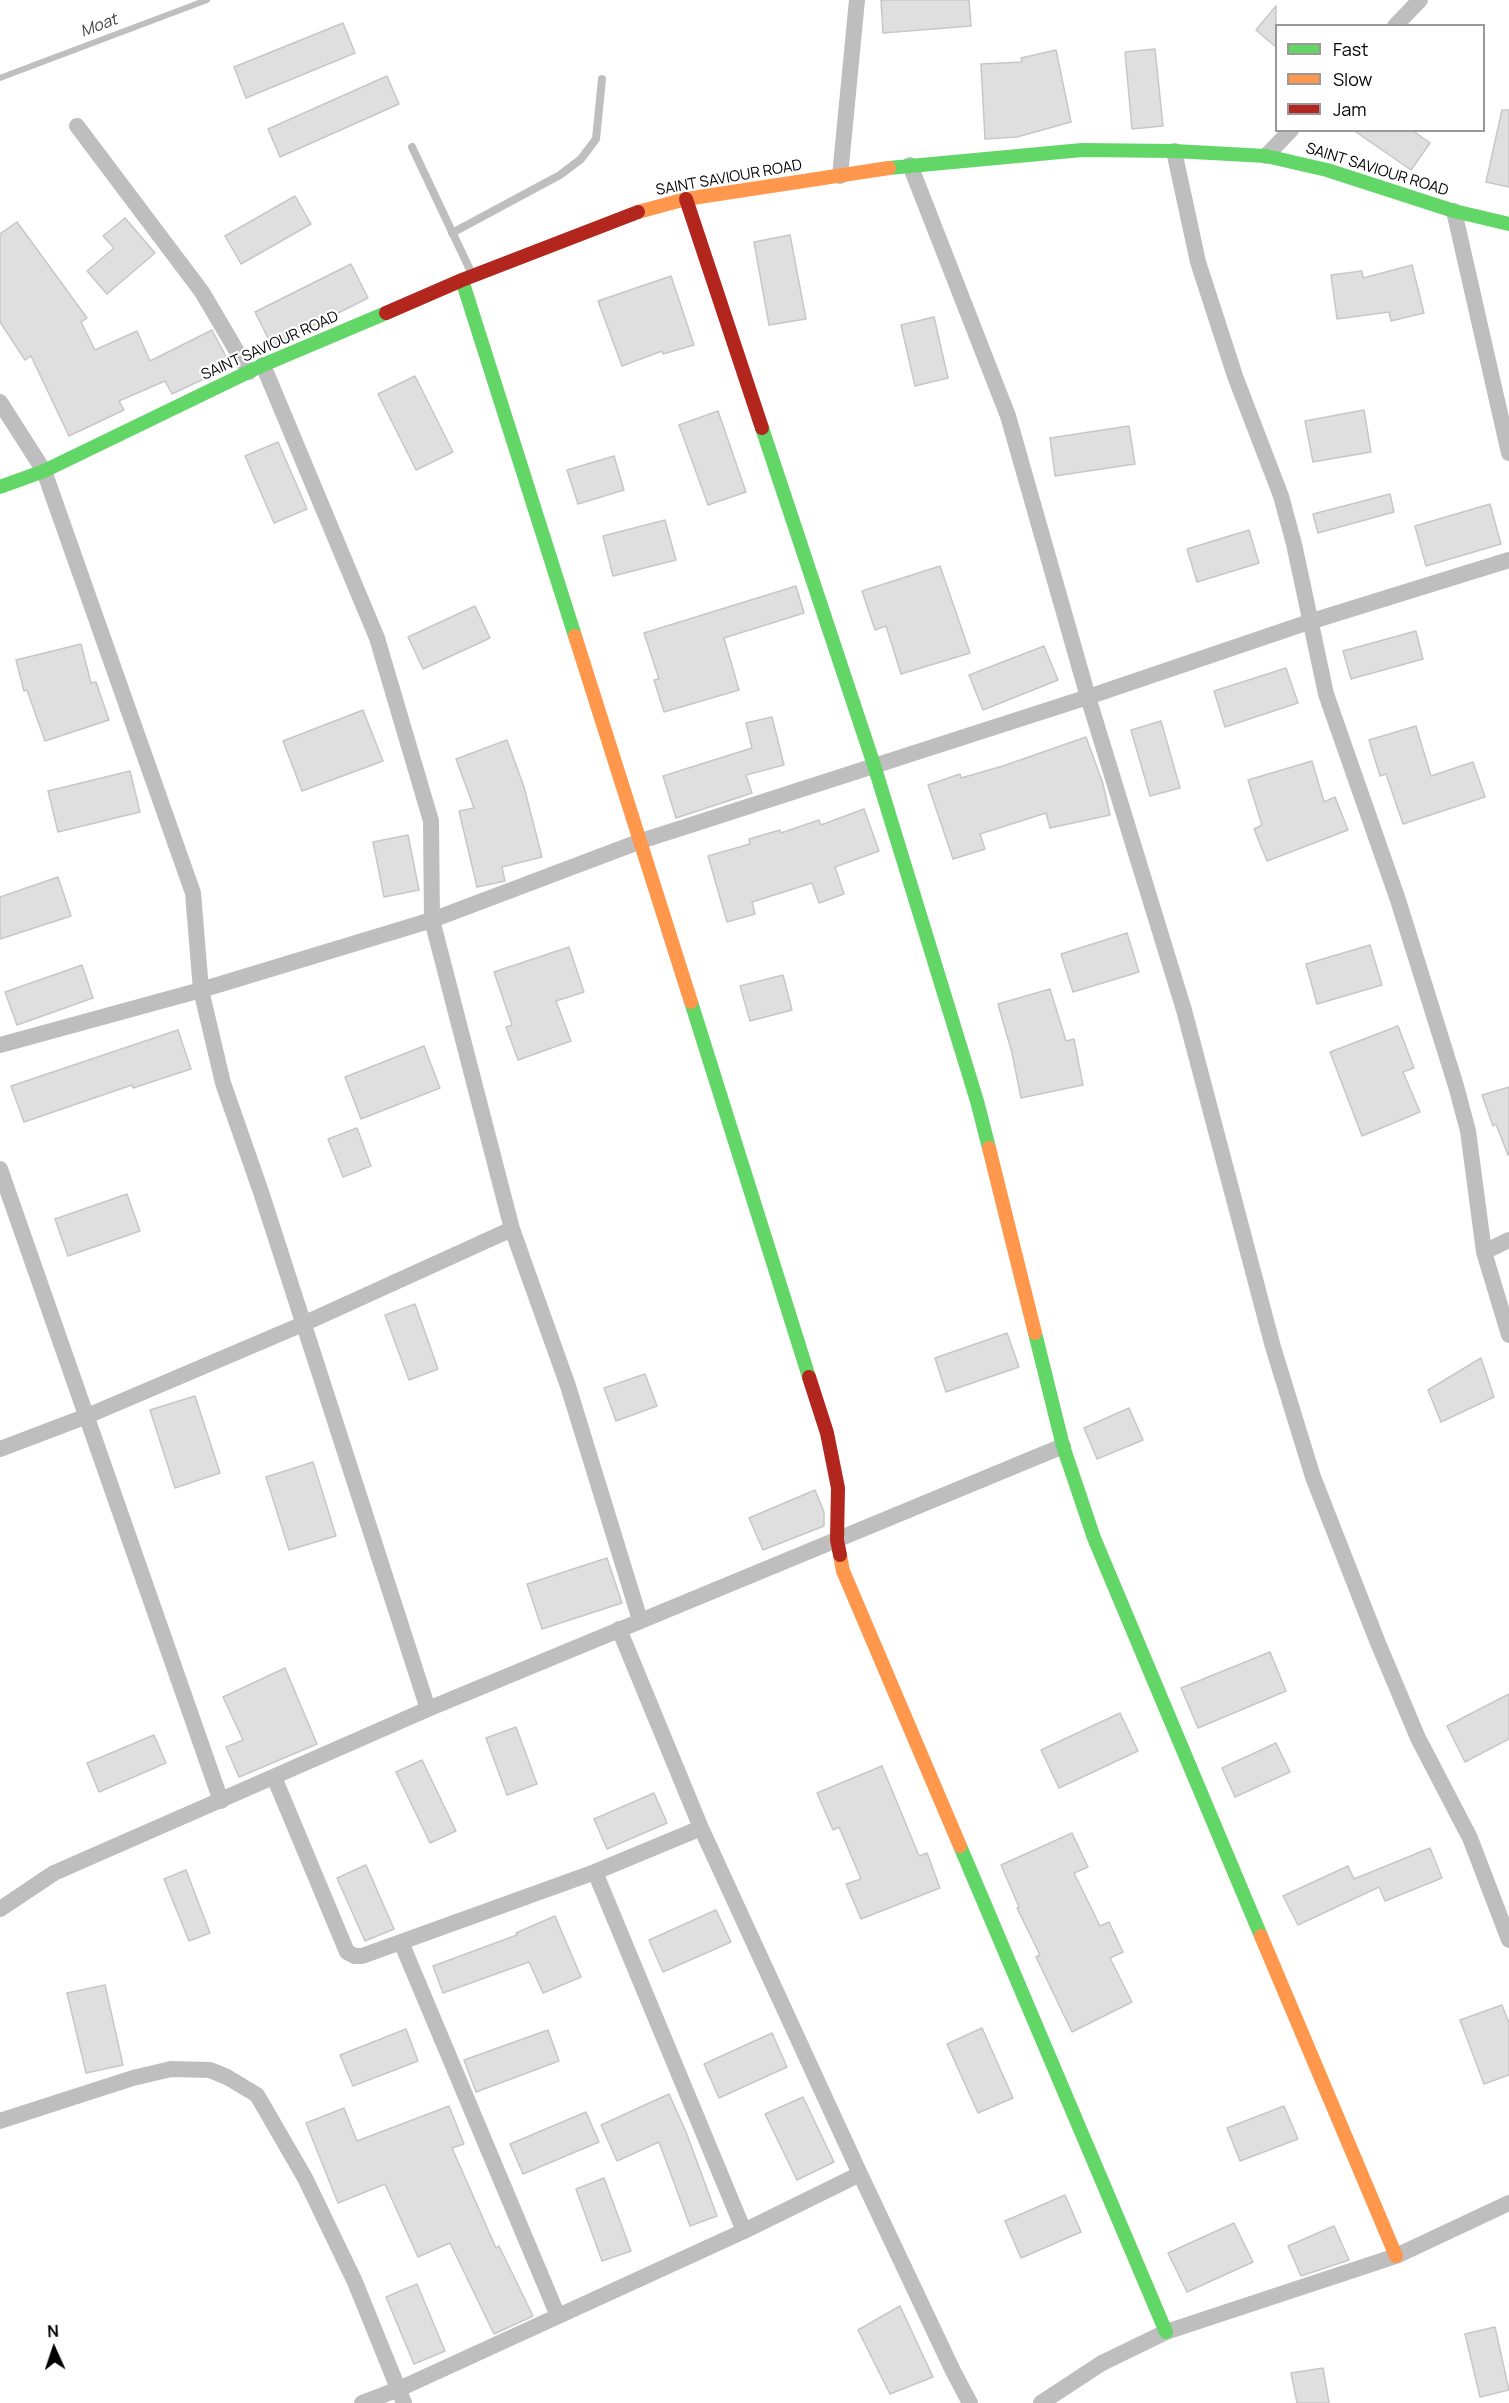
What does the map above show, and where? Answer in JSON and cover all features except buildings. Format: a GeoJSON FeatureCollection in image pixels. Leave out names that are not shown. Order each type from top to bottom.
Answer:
{"type":"FeatureCollection","features":[{"type":"Feature","properties":{"kind":"street"},"geometry":{"type":"LineString","coordinates":[[840,176],[857,0]]}},
{"type":"Feature","properties":{"kind":"street"},"geometry":{"type":"LineString","coordinates":[[1397,24],[1420,0]]}},
{"type":"Feature","properties":{"kind":"street"},"geometry":{"type":"LineString","coordinates":[[77,126],[202,292],[256,369],[377,638],[431,821],[432,920],[512,1229],[568,1386],[640,1620]]}},
{"type":"Feature","properties":{"kind":"street"},"geometry":{"type":"LineString","coordinates":[[1266,156],[1289,132]]}},
{"type":"Feature","properties":{"kind":"street","name":"SAINT SAVIOUR ROAD"},"geometry":{"type":"LineString","coordinates":[[0,487],[44,471],[256,369],[468,278],[644,210],[686,198],[910,165],[1082,150],[1174,151],[1266,156],[1327,170],[1454,211],[1509,224]]}},
{"type":"Feature","properties":{"kind":"street"},"geometry":{"type":"LineString","coordinates":[[1174,151],[1198,262],[1235,376],[1281,496],[1294,544],[1326,694],[1398,900],[1459,1097],[1468,1131],[1484,1252],[1509,1335]]}},
{"type":"Feature","properties":{"kind":"street"},"geometry":{"type":"LineString","coordinates":[[910,165],[1008,416],[1088,697],[1184,1010],[1274,1347],[1313,1477],[1418,1738],[1470,1838],[1509,1940]]}},
{"type":"Feature","properties":{"kind":"street"},"geometry":{"type":"LineString","coordinates":[[686,198],[874,765],[977,1101],[1063,1446],[1094,1538],[1396,2256]]}},
{"type":"Feature","properties":{"kind":"street"},"geometry":{"type":"LineString","coordinates":[[1454,211],[1509,453]]}},
{"type":"Feature","properties":{"kind":"street"},"geometry":{"type":"LineString","coordinates":[[468,278],[641,841],[827,1433],[838,1488],[837,1540],[843,1570],[1166,2332]]}},
{"type":"Feature","properties":{"kind":"street"},"geometry":{"type":"LineString","coordinates":[[0,402],[44,471],[193,893],[201,990],[223,1083],[428,1709]]}},
{"type":"Feature","properties":{"kind":"street"},"geometry":{"type":"LineString","coordinates":[[0,1046],[201,990],[432,920],[641,841],[1088,697],[1309,621],[1509,560]]}},
{"type":"Feature","properties":{"kind":"street"},"geometry":{"type":"LineString","coordinates":[[0,1169],[222,1800]]}},
{"type":"Feature","properties":{"kind":"street"},"geometry":{"type":"LineString","coordinates":[[0,1449],[87,1416],[303,1324],[512,1229]]}},
{"type":"Feature","properties":{"kind":"street"},"geometry":{"type":"LineString","coordinates":[[1484,1252],[1509,1240]]}},
{"type":"Feature","properties":{"kind":"street"},"geometry":{"type":"LineString","coordinates":[[0,1909],[54,1873],[428,1709],[1063,1446]]}},
{"type":"Feature","properties":{"kind":"street"},"geometry":{"type":"LineString","coordinates":[[619,1629],[701,1828],[860,2174],[970,2403]]}},
{"type":"Feature","properties":{"kind":"street"},"geometry":{"type":"LineString","coordinates":[[274,1777],[347,1952],[355,1956],[362,1956],[595,1872],[701,1828]]}},
{"type":"Feature","properties":{"kind":"street"},"geometry":{"type":"LineString","coordinates":[[595,1872],[744,2231]]}},
{"type":"Feature","properties":{"kind":"street"},"geometry":{"type":"LineString","coordinates":[[401,1942],[558,2316]]}},
{"type":"Feature","properties":{"kind":"street"},"geometry":{"type":"LineString","coordinates":[[0,2121],[133,2078],[171,2069],[210,2070],[227,2077],[257,2095],[305,2178],[355,2282],[402,2396]]}},
{"type":"Feature","properties":{"kind":"street"},"geometry":{"type":"LineString","coordinates":[[363,2403],[402,2396],[558,2316],[744,2231],[860,2174]]}},
{"type":"Feature","properties":{"kind":"street"},"geometry":{"type":"LineString","coordinates":[[1041,2403],[1102,2363],[1166,2332],[1396,2256],[1509,2203]]}},
{"type":"Feature","properties":{"kind":"lane"},"geometry":{"type":"LineString","coordinates":[[452,233],[560,175],[581,159],[596,139],[602,79]]}},
{"type":"Feature","properties":{"kind":"lane"},"geometry":{"type":"LineString","coordinates":[[412,147],[452,233],[468,278]]}},
{"type":"Feature","properties":{"kind":"waterway","name":"Moat"},"geometry":{"type":"LineString","coordinates":[[0,78],[207,0]]}},
{"type":"Feature","properties":{"kind":"traffic: fast"},"geometry":{"type":"LineString","coordinates":[[889,168],[1082,150],[1174,151],[1266,156],[1327,170],[1454,211],[1509,224]]}},
{"type":"Feature","properties":{"kind":"traffic: fast"},"geometry":{"type":"LineString","coordinates":[[462,280],[575,636]]}},
{"type":"Feature","properties":{"kind":"traffic: fast"},"geometry":{"type":"LineString","coordinates":[[0,487],[44,471],[263,365],[386,313]]}},
{"type":"Feature","properties":{"kind":"traffic: fast"},"geometry":{"type":"LineString","coordinates":[[762,428],[874,765],[977,1101],[989,1148]]}},
{"type":"Feature","properties":{"kind":"traffic: fast"},"geometry":{"type":"LineString","coordinates":[[691,1002],[809,1377]]}},
{"type":"Feature","properties":{"kind":"traffic: fast"},"geometry":{"type":"LineString","coordinates":[[1035,1333],[1063,1446],[1094,1538],[1261,1936]]}},
{"type":"Feature","properties":{"kind":"traffic: fast"},"geometry":{"type":"LineString","coordinates":[[960,1846],[1166,2332]]}},
{"type":"Feature","properties":{"kind":"traffic: slow"},"geometry":{"type":"LineString","coordinates":[[638,212],[686,199],[889,168]]}},
{"type":"Feature","properties":{"kind":"traffic: slow"},"geometry":{"type":"LineString","coordinates":[[575,636],[691,1002]]}},
{"type":"Feature","properties":{"kind":"traffic: slow"},"geometry":{"type":"LineString","coordinates":[[989,1148],[1035,1333]]}},
{"type":"Feature","properties":{"kind":"traffic: slow"},"geometry":{"type":"LineString","coordinates":[[840,1555],[843,1571],[960,1846]]}},
{"type":"Feature","properties":{"kind":"traffic: slow"},"geometry":{"type":"LineString","coordinates":[[1261,1936],[1396,2256]]}},
{"type":"Feature","properties":{"kind":"traffic: jam"},"geometry":{"type":"LineString","coordinates":[[686,199],[762,428]]}},
{"type":"Feature","properties":{"kind":"traffic: jam"},"geometry":{"type":"LineString","coordinates":[[386,313],[462,280],[638,212]]}},
{"type":"Feature","properties":{"kind":"traffic: jam"},"geometry":{"type":"LineString","coordinates":[[809,1377],[827,1433],[838,1488],[837,1540],[840,1555]]}}]}
